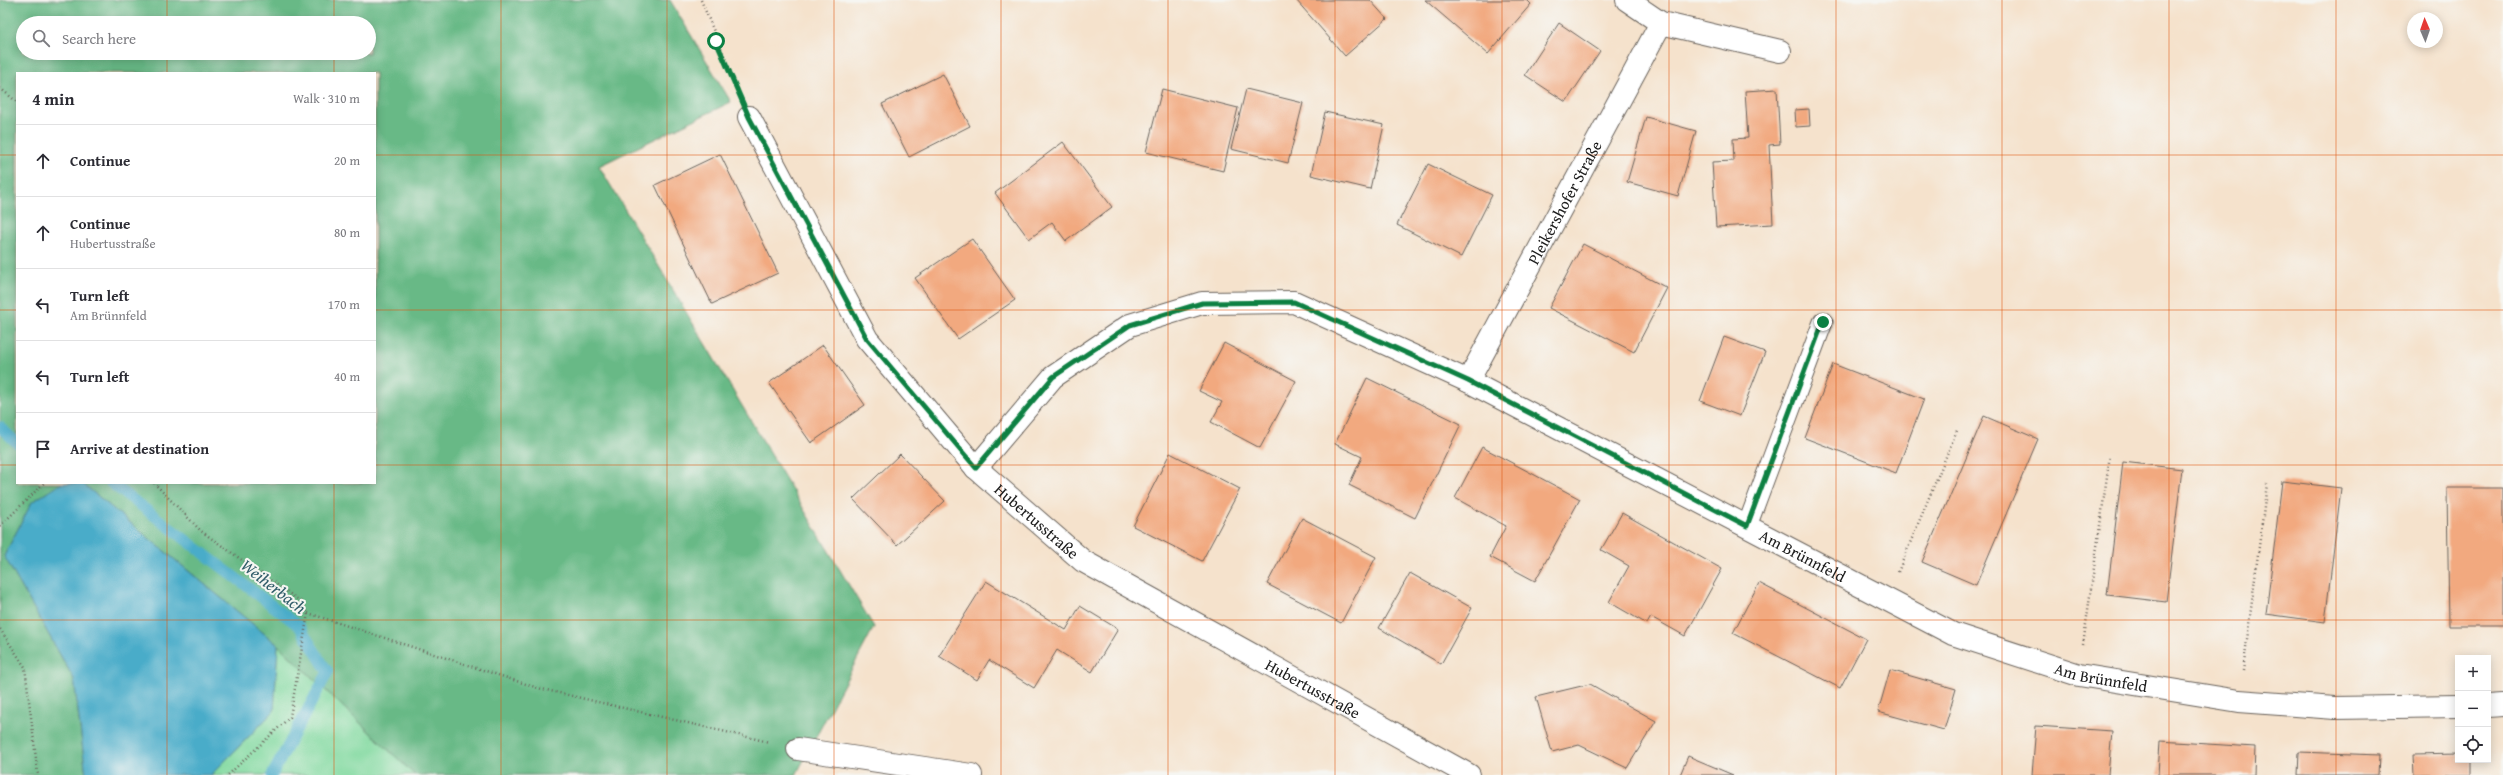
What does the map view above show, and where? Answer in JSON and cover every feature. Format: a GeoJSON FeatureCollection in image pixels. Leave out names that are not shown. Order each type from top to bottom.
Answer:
{"type":"FeatureCollection","features":[{"type":"Feature","properties":{"kind":"street"},"geometry":{"type":"LineString","coordinates":[[1627,0],[1661,24],[1780,52]]}},
{"type":"Feature","properties":{"kind":"street","name":"Pleikershofer Straße"},"geometry":{"type":"LineString","coordinates":[[1468,381],[1661,24]]}},
{"type":"Feature","properties":{"kind":"street","name":"Hubertusstraße"},"geometry":{"type":"LineString","coordinates":[[749,117],[867,339],[976,468],[1084,561],[1469,775]]}},
{"type":"Feature","properties":{"kind":"street","name":"Am Brünnfeld"},"geometry":{"type":"LineString","coordinates":[[976,468],[1053,377],[1130,325],[1202,303],[1294,302],[1468,381],[1747,526],[1886,601],[1952,634],[2079,675],[2239,701],[2335,708],[2455,706]]}},
{"type":"Feature","properties":{"kind":"street"},"geometry":{"type":"LineString","coordinates":[[2491,706],[2503,705]]}},
{"type":"Feature","properties":{"kind":"street"},"geometry":{"type":"LineString","coordinates":[[798,749],[971,775]]}},
{"type":"Feature","properties":{"kind":"lane"},"geometry":{"type":"LineString","coordinates":[[1747,526],[1823,322]]}},
{"type":"Feature","properties":{"kind":"path"},"geometry":{"type":"LineString","coordinates":[[701,0],[749,117]]}},
{"type":"Feature","properties":{"kind":"path"},"geometry":{"type":"LineString","coordinates":[[0,88],[16,101]]}},
{"type":"Feature","properties":{"kind":"path"},"geometry":{"type":"LineString","coordinates":[[1886,601],[1958,428]]}},
{"type":"Feature","properties":{"kind":"path"},"geometry":{"type":"LineString","coordinates":[[2079,675],[2110,455]]}},
{"type":"Feature","properties":{"kind":"path"},"geometry":{"type":"LineString","coordinates":[[0,526],[43,484]]}},
{"type":"Feature","properties":{"kind":"path"},"geometry":{"type":"LineString","coordinates":[[155,484],[201,532],[300,601],[308,613],[538,688],[798,749]]}},
{"type":"Feature","properties":{"kind":"path"},"geometry":{"type":"LineString","coordinates":[[2239,701],[2267,484]]}},
{"type":"Feature","properties":{"kind":"path"},"geometry":{"type":"LineString","coordinates":[[228,775],[290,717],[308,613]]}},
{"type":"Feature","properties":{"kind":"path"},"geometry":{"type":"LineString","coordinates":[[0,629],[25,667],[38,775]]}},
{"type":"Feature","properties":{"kind":"green space"},"geometry":{"type":"Polygon","coordinates":[[[0,0],[670,0],[731,102],[599,166],[874,627],[796,775],[415,775],[278,645],[83,484],[376,484],[376,72],[16,72],[16,484],[60,484],[32,502],[4,556],[74,679],[86,775],[0,775],[0,0]]]}},
{"type":"Feature","properties":{"kind":"green space"},"geometry":{"type":"Polygon","coordinates":[[[278,645],[415,775],[211,775],[274,711],[278,645]]]}},
{"type":"Feature","properties":{"kind":"water"},"geometry":{"type":"Polygon","coordinates":[[[60,484],[83,484],[278,645],[274,711],[211,775],[86,775],[74,679],[4,556],[32,502],[60,484]]]}},
{"type":"Feature","properties":{"kind":"building"},"geometry":{"type":"Polygon","coordinates":[[[1296,0],[1370,0],[1387,19],[1345,56],[1296,0]]]}},
{"type":"Feature","properties":{"kind":"building"},"geometry":{"type":"Polygon","coordinates":[[[1425,0],[1527,0],[1531,4],[1488,54],[1425,0]]]}},
{"type":"Feature","properties":{"kind":"building"},"geometry":{"type":"Polygon","coordinates":[[[1559,23],[1600,51],[1566,102],[1525,75],[1559,23]]]}},
{"type":"Feature","properties":{"kind":"building"},"geometry":{"type":"Polygon","coordinates":[[[943,74],[970,126],[909,157],[882,104],[943,74]]]}},
{"type":"Feature","properties":{"kind":"building"},"geometry":{"type":"Polygon","coordinates":[[[1162,89],[1238,108],[1223,171],[1146,152],[1162,89]]]}},
{"type":"Feature","properties":{"kind":"building"},"geometry":{"type":"Polygon","coordinates":[[[1246,89],[1303,103],[1288,163],[1231,149],[1246,89]]]}},
{"type":"Feature","properties":{"kind":"building"},"geometry":{"type":"Polygon","coordinates":[[[1777,89],[1780,144],[1769,145],[1773,224],[1716,227],[1712,162],[1734,161],[1733,139],[1748,138],[1745,91],[1777,89]]]}},
{"type":"Feature","properties":{"kind":"building"},"geometry":{"type":"Polygon","coordinates":[[[1809,109],[1810,126],[1796,127],[1795,110],[1809,109]]]}},
{"type":"Feature","properties":{"kind":"building"},"geometry":{"type":"Polygon","coordinates":[[[1325,112],[1384,125],[1370,189],[1311,175],[1325,112]]]}},
{"type":"Feature","properties":{"kind":"building"},"geometry":{"type":"Polygon","coordinates":[[[1646,117],[1696,131],[1678,196],[1627,182],[1646,117]]]}},
{"type":"Feature","properties":{"kind":"building"},"geometry":{"type":"Polygon","coordinates":[[[1063,142],[1112,207],[1066,241],[1052,222],[1029,239],[995,193],[1063,142]]]}},
{"type":"Feature","properties":{"kind":"building"},"geometry":{"type":"Polygon","coordinates":[[[720,154],[778,273],[712,304],[655,185],[720,154]]]}},
{"type":"Feature","properties":{"kind":"building"},"geometry":{"type":"Polygon","coordinates":[[[1428,164],[1492,195],[1461,257],[1397,225],[1428,164]]]}},
{"type":"Feature","properties":{"kind":"building"},"geometry":{"type":"Polygon","coordinates":[[[972,239],[1015,300],[958,339],[915,278],[972,239]]]}},
{"type":"Feature","properties":{"kind":"building"},"geometry":{"type":"Polygon","coordinates":[[[1583,244],[1667,288],[1634,352],[1549,308],[1583,244]]]}},
{"type":"Feature","properties":{"kind":"building"},"geometry":{"type":"Polygon","coordinates":[[[1724,337],[1765,352],[1740,416],[1700,401],[1724,337]]]}},
{"type":"Feature","properties":{"kind":"building"},"geometry":{"type":"Polygon","coordinates":[[[1224,343],[1296,381],[1260,448],[1211,422],[1222,402],[1199,391],[1224,343]]]}},
{"type":"Feature","properties":{"kind":"building"},"geometry":{"type":"Polygon","coordinates":[[[823,345],[865,405],[811,443],[769,383],[823,345]]]}},
{"type":"Feature","properties":{"kind":"building"},"geometry":{"type":"Polygon","coordinates":[[[1833,364],[1924,399],[1896,473],[1805,438],[1833,364]]]}},
{"type":"Feature","properties":{"kind":"building"},"geometry":{"type":"Polygon","coordinates":[[[1367,378],[1461,424],[1415,518],[1349,485],[1362,457],[1335,444],[1367,378]]]}},
{"type":"Feature","properties":{"kind":"building"},"geometry":{"type":"Polygon","coordinates":[[[1984,416],[2038,439],[1976,585],[1922,562],[1984,416]]]}},
{"type":"Feature","properties":{"kind":"building"},"geometry":{"type":"Polygon","coordinates":[[[1482,447],[1580,499],[1535,581],[1490,557],[1506,526],[1455,498],[1482,447]]]}},
{"type":"Feature","properties":{"kind":"building"},"geometry":{"type":"Polygon","coordinates":[[[1170,453],[1240,489],[1202,561],[1133,526],[1170,453]]]}},
{"type":"Feature","properties":{"kind":"building"},"geometry":{"type":"Polygon","coordinates":[[[900,454],[945,501],[897,545],[853,499],[900,454]]]}},
{"type":"Feature","properties":{"kind":"building"},"geometry":{"type":"Polygon","coordinates":[[[2123,462],[2182,469],[2166,602],[2107,595],[2123,462]]]}},
{"type":"Feature","properties":{"kind":"building"},"geometry":{"type":"Polygon","coordinates":[[[2282,481],[2341,488],[2325,622],[2266,614],[2282,481]]]}},
{"type":"Feature","properties":{"kind":"building"},"geometry":{"type":"Polygon","coordinates":[[[2447,488],[2503,488],[2503,626],[2449,626],[2447,488]]]}},
{"type":"Feature","properties":{"kind":"building"},"geometry":{"type":"Polygon","coordinates":[[[1622,513],[1722,569],[1685,636],[1651,617],[1647,624],[1609,602],[1629,566],[1601,550],[1622,513]]]}},
{"type":"Feature","properties":{"kind":"building"},"geometry":{"type":"Polygon","coordinates":[[[1302,518],[1376,557],[1341,623],[1267,584],[1302,518]]]}},
{"type":"Feature","properties":{"kind":"building"},"geometry":{"type":"Polygon","coordinates":[[[1410,573],[1472,608],[1441,664],[1379,628],[1410,573]]]}},
{"type":"Feature","properties":{"kind":"building"},"geometry":{"type":"Polygon","coordinates":[[[986,581],[1066,630],[1080,606],[1118,629],[1092,672],[1057,650],[1034,688],[989,660],[977,680],[939,656],[986,581]]]}},
{"type":"Feature","properties":{"kind":"building"},"geometry":{"type":"Polygon","coordinates":[[[1759,583],[1866,639],[1840,688],[1733,633],[1759,583]]]}},
{"type":"Feature","properties":{"kind":"building"},"geometry":{"type":"Polygon","coordinates":[[[1890,670],[1956,689],[1944,730],[1878,712],[1890,670]]]}},
{"type":"Feature","properties":{"kind":"building"},"geometry":{"type":"Polygon","coordinates":[[[1590,684],[1656,721],[1627,768],[1579,745],[1552,752],[1536,697],[1590,684]]]}},
{"type":"Feature","properties":{"kind":"building"},"geometry":{"type":"Polygon","coordinates":[[[2036,726],[2112,731],[2108,775],[2032,775],[2036,726]]]}},
{"type":"Feature","properties":{"kind":"building"},"geometry":{"type":"Polygon","coordinates":[[[2160,741],[2255,747],[2254,775],[2158,775],[2160,741]]]}},
{"type":"Feature","properties":{"kind":"building"},"geometry":{"type":"Polygon","coordinates":[[[2299,752],[2379,755],[2378,775],[2298,775],[2299,752]]]}},
{"type":"Feature","properties":{"kind":"building"},"geometry":{"type":"Polygon","coordinates":[[[2455,754],[2455,763],[2471,763],[2471,775],[2414,775],[2413,755],[2455,754]]]}},
{"type":"Feature","properties":{"kind":"building"},"geometry":{"type":"Polygon","coordinates":[[[1688,756],[1733,775],[1680,775],[1688,756]]]}},
{"type":"Feature","properties":{"kind":"waterway","name":"Weiherbach"},"geometry":{"type":"LineString","coordinates":[[0,427],[16,442]]}},
{"type":"Feature","properties":{"kind":"waterway","name":"Weiherbach"},"geometry":{"type":"LineString","coordinates":[[112,484],[299,626],[328,672],[272,775]]}},
{"type":"Feature","properties":{"kind":"route"},"geometry":{"type":"LineString","coordinates":[[716,41],[749,117],[867,339],[976,468],[1053,377],[1130,325],[1202,303],[1294,302],[1468,381],[1747,526],[1823,322]]}}]}
